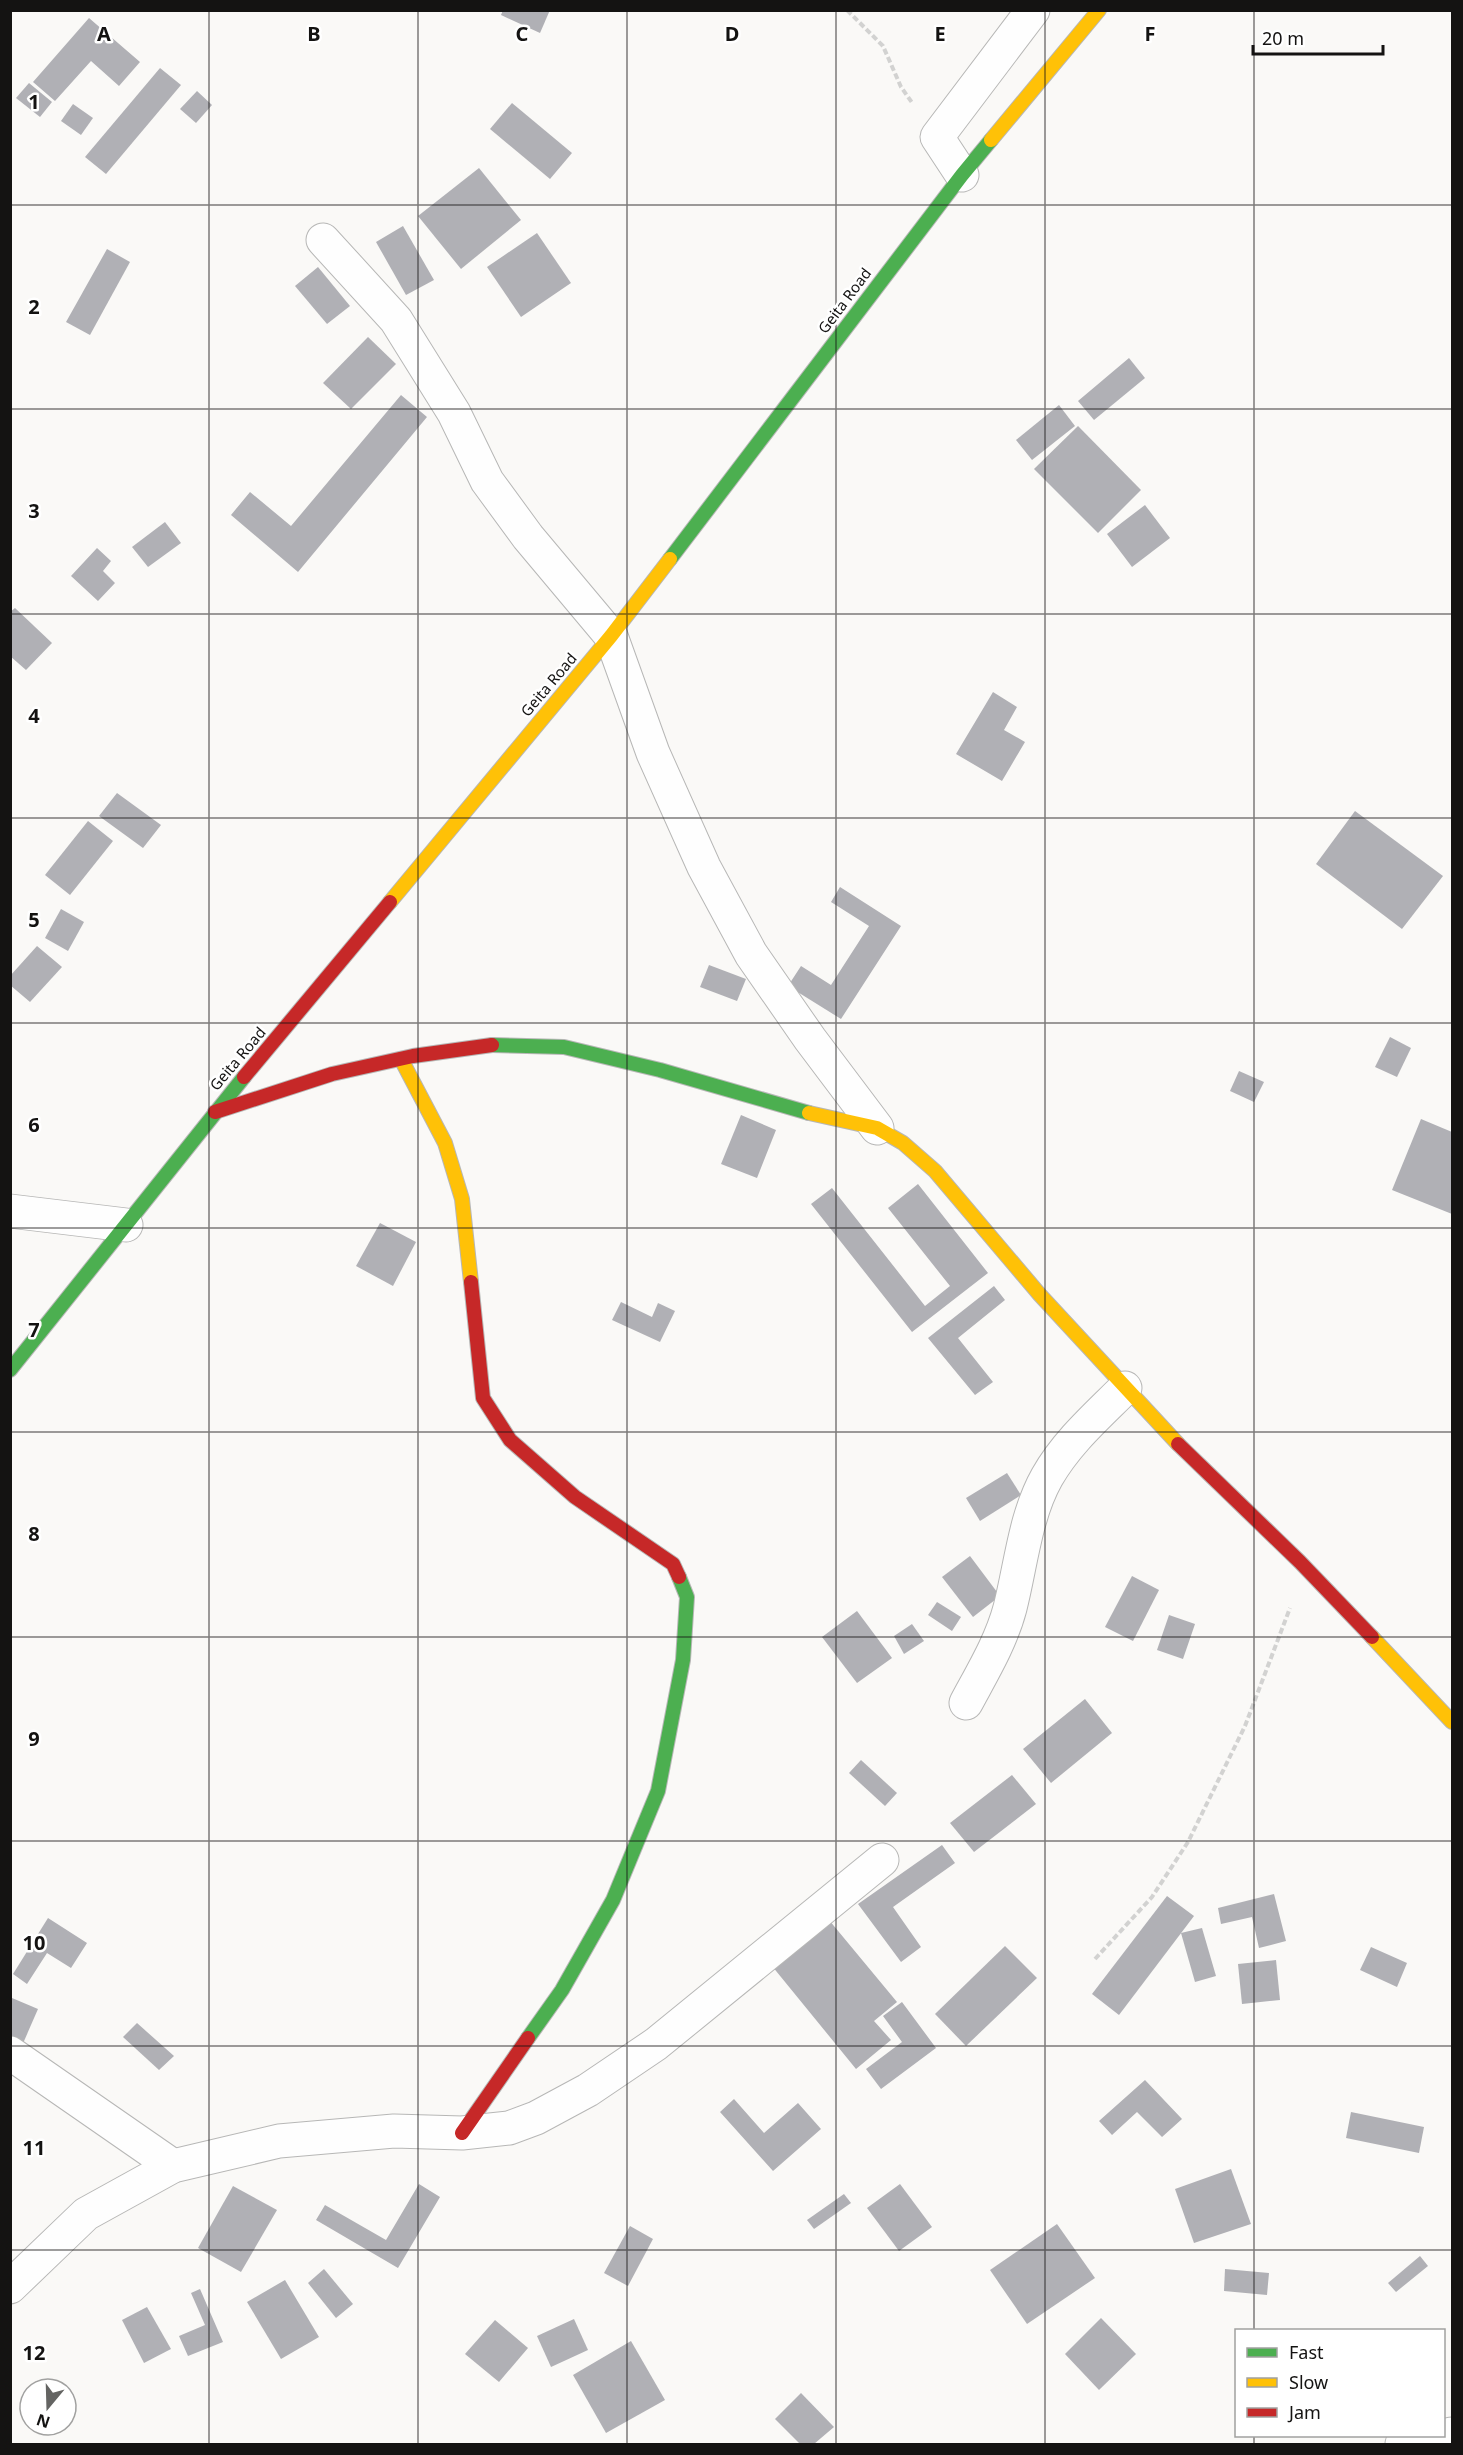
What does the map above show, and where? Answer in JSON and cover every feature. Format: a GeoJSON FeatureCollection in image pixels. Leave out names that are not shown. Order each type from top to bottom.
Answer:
{"type":"FeatureCollection","features":[{"type":"Feature","properties":{"kind":"main road","name":"Geita Road"},"geometry":{"type":"LineString","coordinates":[[10,1370],[215,1112],[611,636],[962,175],[1099,10]]}},
{"type":"Feature","properties":{"kind":"main road"},"geometry":{"type":"LineString","coordinates":[[215,1112],[332,1074],[401,1059],[496,1045],[564,1047],[660,1070],[806,1112],[877,1128],[903,1143],[935,1171],[1040,1295],[1192,1460],[1305,1568],[1452,1722]]}},
{"type":"Feature","properties":{"kind":"main road"},"geometry":{"type":"LineString","coordinates":[[401,1059],[445,1143],[462,1199],[483,1398],[510,1440],[574,1497],[674,1564],[687,1597],[683,1660],[658,1791],[613,1900],[562,1990],[462,2133]]}},
{"type":"Feature","properties":{"kind":"street"},"geometry":{"type":"LineString","coordinates":[[962,175],[937,137],[1034,10]]}},
{"type":"Feature","properties":{"kind":"street"},"geometry":{"type":"LineString","coordinates":[[323,240],[396,320],[453,413],[487,481],[528,537],[611,636],[653,753],[704,867],[751,954],[810,1039],[877,1128]]}},
{"type":"Feature","properties":{"kind":"street"},"geometry":{"type":"LineString","coordinates":[[10,1211],[126,1225]]}},
{"type":"Feature","properties":{"kind":"street"},"geometry":{"type":"LineString","coordinates":[[966,1703],[993,1652],[1009,1611],[1030,1521],[1047,1478],[1073,1440],[1125,1388]]}},
{"type":"Feature","properties":{"kind":"street"},"geometry":{"type":"LineString","coordinates":[[10,2287],[86,2214],[173,2166],[279,2141],[394,2131],[462,2133],[508,2128],[536,2118],[588,2090],[656,2044],[882,1860]]}},
{"type":"Feature","properties":{"kind":"street"},"geometry":{"type":"LineString","coordinates":[[10,2052],[173,2166]]}},
{"type":"Feature","properties":{"kind":"street"},"geometry":{"type":"LineString","coordinates":[[1402,2445],[1438,2437]]}},
{"type":"Feature","properties":{"kind":"path"},"geometry":{"type":"LineString","coordinates":[[847,10],[883,46],[901,87],[937,137]]}},
{"type":"Feature","properties":{"kind":"path"},"geometry":{"type":"LineString","coordinates":[[1095,1959],[1152,1897],[1188,1842],[1245,1726],[1305,1568]]}},
{"type":"Feature","properties":{"kind":"building"},"geometry":{"type":"Polygon","coordinates":[[[503,10],[550,10],[540,33],[501,15],[503,10]]]}},
{"type":"Feature","properties":{"kind":"building"},"geometry":{"type":"Polygon","coordinates":[[[89,18],[140,62],[119,86],[91,61],[55,101],[33,82],[89,18]]]}},
{"type":"Feature","properties":{"kind":"building"},"geometry":{"type":"Polygon","coordinates":[[[160,68],[181,85],[106,174],[85,157],[160,68]]]}},
{"type":"Feature","properties":{"kind":"building"},"geometry":{"type":"Polygon","coordinates":[[[29,83],[52,102],[40,117],[16,98],[29,83]]]}},
{"type":"Feature","properties":{"kind":"building"},"geometry":{"type":"Polygon","coordinates":[[[197,91],[212,105],[196,123],[180,109],[197,91]]]}},
{"type":"Feature","properties":{"kind":"building"},"geometry":{"type":"Polygon","coordinates":[[[512,103],[572,153],[550,179],[490,129],[512,103]]]}},
{"type":"Feature","properties":{"kind":"building"},"geometry":{"type":"Polygon","coordinates":[[[73,104],[93,118],[81,135],[61,121],[73,104]]]}},
{"type":"Feature","properties":{"kind":"building"},"geometry":{"type":"Polygon","coordinates":[[[479,168],[521,220],[461,269],[418,216],[479,168]]]}},
{"type":"Feature","properties":{"kind":"building"},"geometry":{"type":"Polygon","coordinates":[[[403,226],[434,280],[406,295],[376,242],[403,226]]]}},
{"type":"Feature","properties":{"kind":"building"},"geometry":{"type":"Polygon","coordinates":[[[537,233],[571,283],[521,317],[487,267],[537,233]]]}},
{"type":"Feature","properties":{"kind":"building"},"geometry":{"type":"Polygon","coordinates":[[[107,249],[130,262],[90,335],[66,322],[107,249]]]}},
{"type":"Feature","properties":{"kind":"building"},"geometry":{"type":"Polygon","coordinates":[[[318,267],[350,306],[327,324],[295,286],[318,267]]]}},
{"type":"Feature","properties":{"kind":"building"},"geometry":{"type":"Polygon","coordinates":[[[368,337],[396,364],[351,409],[323,383],[368,337]]]}},
{"type":"Feature","properties":{"kind":"building"},"geometry":{"type":"Polygon","coordinates":[[[1129,358],[1145,378],[1094,420],[1078,401],[1129,358]]]}},
{"type":"Feature","properties":{"kind":"building"},"geometry":{"type":"Polygon","coordinates":[[[401,395],[427,417],[298,572],[231,515],[250,492],[291,526],[401,395]]]}},
{"type":"Feature","properties":{"kind":"building"},"geometry":{"type":"Polygon","coordinates":[[[1059,405],[1075,426],[1032,460],[1016,440],[1059,405]]]}},
{"type":"Feature","properties":{"kind":"building"},"geometry":{"type":"Polygon","coordinates":[[[1078,426],[1141,490],[1098,533],[1034,469],[1078,426]]]}},
{"type":"Feature","properties":{"kind":"building"},"geometry":{"type":"Polygon","coordinates":[[[1145,505],[1170,538],[1132,567],[1107,534],[1145,505]]]}},
{"type":"Feature","properties":{"kind":"building"},"geometry":{"type":"Polygon","coordinates":[[[165,522],[181,543],[148,567],[132,547],[165,522]]]}},
{"type":"Feature","properties":{"kind":"building"},"geometry":{"type":"Polygon","coordinates":[[[97,548],[111,561],[103,571],[115,583],[98,601],[71,576],[97,548]]]}},
{"type":"Feature","properties":{"kind":"building"},"geometry":{"type":"Polygon","coordinates":[[[15,608],[52,643],[26,670],[10,656],[10,612],[15,608]]]}},
{"type":"Feature","properties":{"kind":"building"},"geometry":{"type":"Polygon","coordinates":[[[993,692],[1017,707],[1004,730],[1025,742],[1002,781],[956,754],[993,692]]]}},
{"type":"Feature","properties":{"kind":"building"},"geometry":{"type":"Polygon","coordinates":[[[117,793],[161,825],[143,848],[99,816],[117,793]]]}},
{"type":"Feature","properties":{"kind":"building"},"geometry":{"type":"Polygon","coordinates":[[[1355,811],[1443,876],[1402,929],[1316,864],[1355,811]]]}},
{"type":"Feature","properties":{"kind":"building"},"geometry":{"type":"Polygon","coordinates":[[[88,821],[113,841],[70,895],[45,875],[88,821]]]}},
{"type":"Feature","properties":{"kind":"building"},"geometry":{"type":"Polygon","coordinates":[[[840,887],[901,926],[841,1019],[788,986],[801,966],[831,985],[869,926],[831,902],[840,887]]]}},
{"type":"Feature","properties":{"kind":"building"},"geometry":{"type":"Polygon","coordinates":[[[61,909],[84,922],[68,951],[45,938],[61,909]]]}},
{"type":"Feature","properties":{"kind":"building"},"geometry":{"type":"Polygon","coordinates":[[[37,946],[62,967],[30,1002],[10,985],[10,976],[37,946]]]}},
{"type":"Feature","properties":{"kind":"building"},"geometry":{"type":"Polygon","coordinates":[[[709,965],[746,979],[737,1001],[700,987],[709,965]]]}},
{"type":"Feature","properties":{"kind":"building"},"geometry":{"type":"Polygon","coordinates":[[[1390,1037],[1411,1048],[1397,1077],[1375,1067],[1390,1037]]]}},
{"type":"Feature","properties":{"kind":"building"},"geometry":{"type":"Polygon","coordinates":[[[1239,1071],[1264,1082],[1254,1102],[1230,1091],[1239,1071]]]}},
{"type":"Feature","properties":{"kind":"building"},"geometry":{"type":"Polygon","coordinates":[[[741,1115],[776,1130],[757,1178],[721,1164],[741,1115]]]}},
{"type":"Feature","properties":{"kind":"building"},"geometry":{"type":"Polygon","coordinates":[[[1421,1119],[1452,1132],[1452,1214],[1392,1190],[1421,1119]]]}},
{"type":"Feature","properties":{"kind":"building"},"geometry":{"type":"Polygon","coordinates":[[[918,1184],[988,1273],[912,1332],[811,1204],[832,1188],[925,1306],[950,1286],[888,1208],[918,1184]]]}},
{"type":"Feature","properties":{"kind":"building"},"geometry":{"type":"Polygon","coordinates":[[[380,1223],[416,1242],[393,1286],[356,1266],[380,1223]]]}},
{"type":"Feature","properties":{"kind":"building"},"geometry":{"type":"Polygon","coordinates":[[[994,1286],[1005,1300],[958,1338],[993,1382],[975,1395],[928,1338],[994,1286]]]}},
{"type":"Feature","properties":{"kind":"building"},"geometry":{"type":"Polygon","coordinates":[[[621,1302],[652,1317],[658,1303],[675,1311],[660,1342],[612,1320],[621,1302]]]}},
{"type":"Feature","properties":{"kind":"building"},"geometry":{"type":"Polygon","coordinates":[[[1007,1473],[1021,1495],[980,1521],[966,1498],[1007,1473]]]}},
{"type":"Feature","properties":{"kind":"building"},"geometry":{"type":"Polygon","coordinates":[[[970,1556],[1000,1596],[973,1617],[942,1577],[970,1556]]]}},
{"type":"Feature","properties":{"kind":"building"},"geometry":{"type":"Polygon","coordinates":[[[1132,1576],[1159,1590],[1133,1641],[1105,1627],[1132,1576]]]}},
{"type":"Feature","properties":{"kind":"building"},"geometry":{"type":"Polygon","coordinates":[[[937,1602],[961,1617],[952,1631],[928,1615],[937,1602]]]}},
{"type":"Feature","properties":{"kind":"building"},"geometry":{"type":"Polygon","coordinates":[[[857,1611],[892,1658],[857,1683],[822,1637],[857,1611]]]}},
{"type":"Feature","properties":{"kind":"building"},"geometry":{"type":"Polygon","coordinates":[[[1169,1615],[1195,1624],[1183,1659],[1157,1650],[1169,1615]]]}},
{"type":"Feature","properties":{"kind":"building"},"geometry":{"type":"Polygon","coordinates":[[[912,1624],[924,1641],[904,1654],[894,1636],[912,1624]]]}},
{"type":"Feature","properties":{"kind":"building"},"geometry":{"type":"Polygon","coordinates":[[[1085,1699],[1112,1733],[1051,1783],[1023,1749],[1085,1699]]]}},
{"type":"Feature","properties":{"kind":"building"},"geometry":{"type":"Polygon","coordinates":[[[861,1760],[897,1793],[885,1806],[849,1773],[861,1760]]]}},
{"type":"Feature","properties":{"kind":"building"},"geometry":{"type":"Polygon","coordinates":[[[1012,1775],[1036,1804],[974,1852],[950,1823],[1012,1775]]]}},
{"type":"Feature","properties":{"kind":"building"},"geometry":{"type":"Polygon","coordinates":[[[942,1845],[955,1863],[893,1907],[921,1947],[901,1962],[858,1904],[942,1845]]]}},
{"type":"Feature","properties":{"kind":"building"},"geometry":{"type":"Polygon","coordinates":[[[1274,1894],[1286,1941],[1259,1948],[1252,1917],[1221,1924],[1218,1908],[1274,1894]]]}},
{"type":"Feature","properties":{"kind":"building"},"geometry":{"type":"Polygon","coordinates":[[[1167,1896],[1194,1916],[1119,2015],[1092,1994],[1167,1896]]]}},
{"type":"Feature","properties":{"kind":"building"},"geometry":{"type":"Polygon","coordinates":[[[48,1918],[87,1943],[71,1968],[47,1953],[27,1984],[13,1974],[48,1918]]]}},
{"type":"Feature","properties":{"kind":"building"},"geometry":{"type":"Polygon","coordinates":[[[829,1920],[897,2002],[874,2021],[891,2040],[856,2069],[772,1966],[829,1920]]]}},
{"type":"Feature","properties":{"kind":"building"},"geometry":{"type":"Polygon","coordinates":[[[1202,1928],[1216,1976],[1195,1982],[1181,1933],[1202,1928]]]}},
{"type":"Feature","properties":{"kind":"building"},"geometry":{"type":"Polygon","coordinates":[[[1005,1946],[1037,1978],[966,2046],[935,2014],[1005,1946]]]}},
{"type":"Feature","properties":{"kind":"building"},"geometry":{"type":"Polygon","coordinates":[[[1371,1947],[1407,1963],[1397,1987],[1360,1970],[1371,1947]]]}},
{"type":"Feature","properties":{"kind":"building"},"geometry":{"type":"Polygon","coordinates":[[[1276,1960],[1280,2000],[1242,2004],[1238,1964],[1276,1960]]]}},
{"type":"Feature","properties":{"kind":"building"},"geometry":{"type":"Polygon","coordinates":[[[12,1998],[38,2009],[21,2048],[10,2043],[12,1998]]]}},
{"type":"Feature","properties":{"kind":"building"},"geometry":{"type":"Polygon","coordinates":[[[902,2002],[936,2048],[881,2089],[866,2069],[902,2042],[883,2016],[902,2002]]]}},
{"type":"Feature","properties":{"kind":"building"},"geometry":{"type":"Polygon","coordinates":[[[137,2023],[174,2056],[159,2070],[123,2037],[137,2023]]]}},
{"type":"Feature","properties":{"kind":"building"},"geometry":{"type":"Polygon","coordinates":[[[1145,2080],[1182,2119],[1162,2137],[1137,2112],[1112,2135],[1099,2121],[1145,2080]]]}},
{"type":"Feature","properties":{"kind":"building"},"geometry":{"type":"Polygon","coordinates":[[[734,2099],[764,2133],[798,2103],[821,2129],[773,2171],[720,2112],[734,2099]]]}},
{"type":"Feature","properties":{"kind":"building"},"geometry":{"type":"Polygon","coordinates":[[[1351,2112],[1424,2127],[1419,2153],[1346,2138],[1351,2112]]]}},
{"type":"Feature","properties":{"kind":"building"},"geometry":{"type":"Polygon","coordinates":[[[1231,2169],[1251,2224],[1194,2243],[1175,2189],[1231,2169]]]}},
{"type":"Feature","properties":{"kind":"building"},"geometry":{"type":"Polygon","coordinates":[[[419,2184],[440,2197],[398,2268],[316,2220],[325,2205],[386,2240],[419,2184]]]}},
{"type":"Feature","properties":{"kind":"building"},"geometry":{"type":"Polygon","coordinates":[[[900,2184],[932,2227],[899,2251],[867,2208],[900,2184]]]}},
{"type":"Feature","properties":{"kind":"building"},"geometry":{"type":"Polygon","coordinates":[[[233,2186],[277,2210],[241,2272],[198,2248],[233,2186]]]}},
{"type":"Feature","properties":{"kind":"building"},"geometry":{"type":"Polygon","coordinates":[[[844,2194],[851,2203],[814,2229],[807,2220],[844,2194]]]}},
{"type":"Feature","properties":{"kind":"building"},"geometry":{"type":"Polygon","coordinates":[[[1057,2224],[1095,2278],[1027,2324],[990,2270],[1057,2224]]]}},
{"type":"Feature","properties":{"kind":"building"},"geometry":{"type":"Polygon","coordinates":[[[630,2226],[653,2239],[628,2286],[604,2273],[630,2226]]]}},
{"type":"Feature","properties":{"kind":"building"},"geometry":{"type":"Polygon","coordinates":[[[1420,2256],[1428,2266],[1396,2292],[1388,2283],[1420,2256]]]}},
{"type":"Feature","properties":{"kind":"building"},"geometry":{"type":"Polygon","coordinates":[[[324,2269],[353,2304],[336,2318],[308,2283],[324,2269]]]}},
{"type":"Feature","properties":{"kind":"building"},"geometry":{"type":"Polygon","coordinates":[[[1225,2269],[1269,2273],[1267,2295],[1224,2291],[1225,2269]]]}},
{"type":"Feature","properties":{"kind":"building"},"geometry":{"type":"Polygon","coordinates":[[[285,2280],[319,2337],[281,2359],[247,2302],[285,2280]]]}},
{"type":"Feature","properties":{"kind":"building"},"geometry":{"type":"Polygon","coordinates":[[[200,2289],[223,2342],[188,2356],[179,2336],[205,2325],[191,2293],[200,2289]]]}},
{"type":"Feature","properties":{"kind":"building"},"geometry":{"type":"Polygon","coordinates":[[[147,2307],[171,2349],[144,2363],[122,2320],[147,2307]]]}},
{"type":"Feature","properties":{"kind":"building"},"geometry":{"type":"Polygon","coordinates":[[[1101,2318],[1136,2354],[1099,2390],[1065,2354],[1101,2318]]]}},
{"type":"Feature","properties":{"kind":"building"},"geometry":{"type":"Polygon","coordinates":[[[574,2319],[588,2350],[551,2367],[537,2336],[574,2319]]]}},
{"type":"Feature","properties":{"kind":"building"},"geometry":{"type":"Polygon","coordinates":[[[495,2320],[528,2348],[499,2382],[465,2354],[495,2320]]]}},
{"type":"Feature","properties":{"kind":"building"},"geometry":{"type":"Polygon","coordinates":[[[631,2341],[665,2400],[606,2433],[573,2375],[631,2341]]]}},
{"type":"Feature","properties":{"kind":"building"},"geometry":{"type":"Polygon","coordinates":[[[801,2393],[834,2427],[814,2444],[800,2444],[775,2419],[801,2393]]]}},
{"type":"Feature","properties":{"kind":"traffic: fast"},"geometry":{"type":"LineString","coordinates":[[670,559],[991,140]]}},
{"type":"Feature","properties":{"kind":"traffic: fast"},"geometry":{"type":"LineString","coordinates":[[492,1045],[564,1047],[660,1070],[809,1113]]}},
{"type":"Feature","properties":{"kind":"traffic: fast"},"geometry":{"type":"LineString","coordinates":[[10,1370],[244,1077]]}},
{"type":"Feature","properties":{"kind":"traffic: fast"},"geometry":{"type":"LineString","coordinates":[[528,2038],[562,1990],[613,1900],[658,1791],[683,1660],[687,1597],[679,1577]]}},
{"type":"Feature","properties":{"kind":"traffic: slow"},"geometry":{"type":"LineString","coordinates":[[991,140],[1099,10]]}},
{"type":"Feature","properties":{"kind":"traffic: slow"},"geometry":{"type":"LineString","coordinates":[[390,902],[611,636],[670,559]]}},
{"type":"Feature","properties":{"kind":"traffic: slow"},"geometry":{"type":"LineString","coordinates":[[401,1059],[445,1143],[462,1199],[471,1282]]}},
{"type":"Feature","properties":{"kind":"traffic: slow"},"geometry":{"type":"LineString","coordinates":[[809,1113],[877,1128],[903,1143],[935,1171],[1040,1295],[1178,1444]]}},
{"type":"Feature","properties":{"kind":"traffic: slow"},"geometry":{"type":"LineString","coordinates":[[1372,1637],[1452,1722]]}},
{"type":"Feature","properties":{"kind":"traffic: jam"},"geometry":{"type":"LineString","coordinates":[[244,1077],[390,902]]}},
{"type":"Feature","properties":{"kind":"traffic: jam"},"geometry":{"type":"LineString","coordinates":[[215,1112],[332,1074],[413,1056],[492,1045]]}},
{"type":"Feature","properties":{"kind":"traffic: jam"},"geometry":{"type":"LineString","coordinates":[[471,1282],[483,1398],[510,1440],[575,1497],[673,1564],[679,1577]]}},
{"type":"Feature","properties":{"kind":"traffic: jam"},"geometry":{"type":"LineString","coordinates":[[1178,1444],[1300,1562],[1372,1637]]}},
{"type":"Feature","properties":{"kind":"traffic: jam"},"geometry":{"type":"LineString","coordinates":[[462,2133],[528,2038]]}}]}
